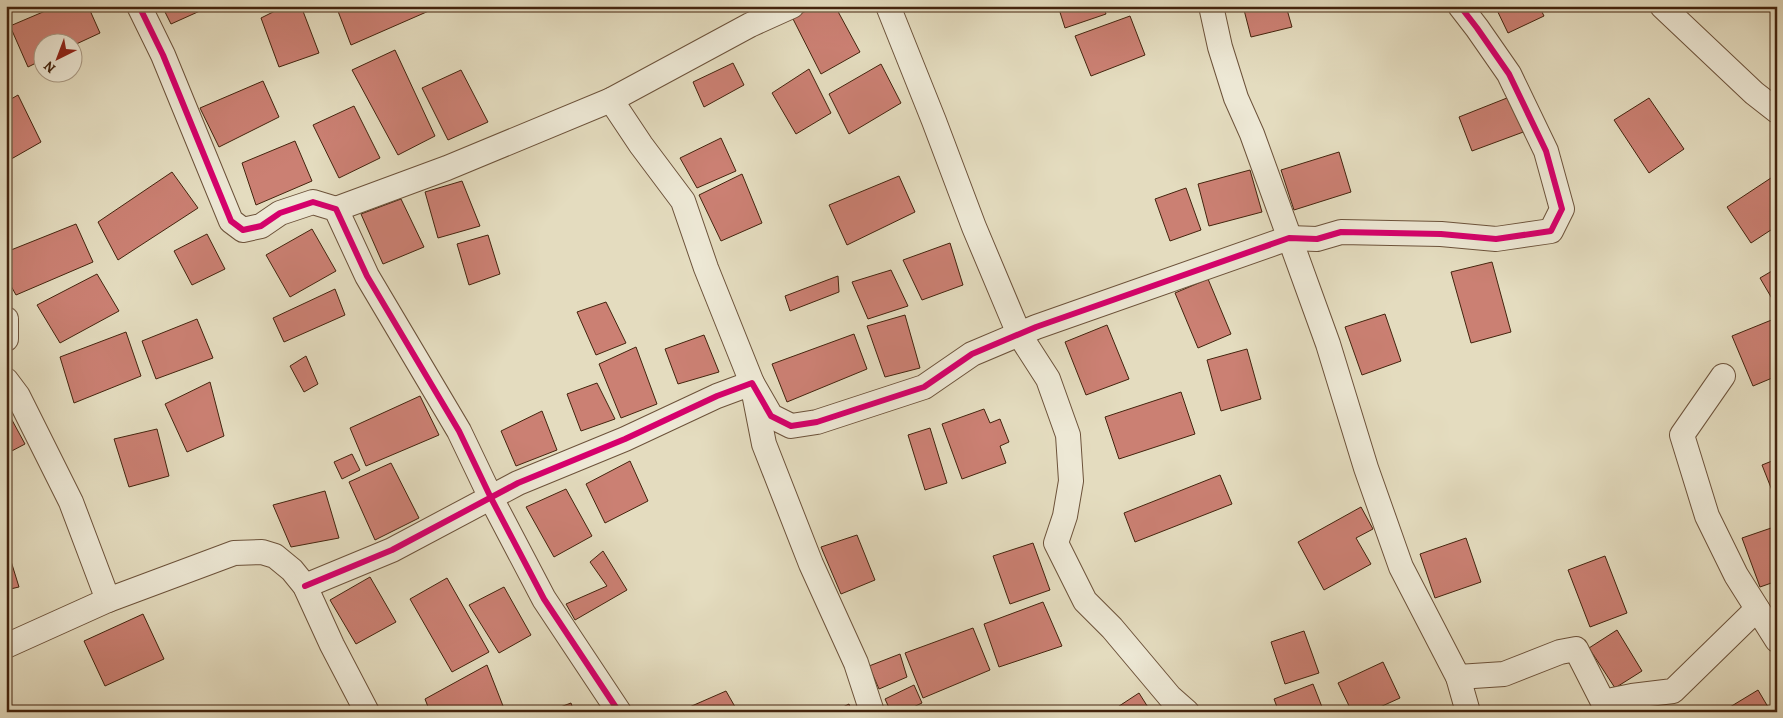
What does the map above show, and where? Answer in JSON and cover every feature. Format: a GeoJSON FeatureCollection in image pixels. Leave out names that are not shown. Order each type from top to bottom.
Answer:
{"type":"FeatureCollection","features":[{"type":"Feature","properties":{"kind":"street"},"geometry":{"type":"LineString","coordinates":[[139,6],[162,55],[231,221],[243,230],[261,226],[280,213],[313,202],[336,209],[447,168],[611,100],[750,25],[792,6]]}},
{"type":"Feature","properties":{"kind":"street"},"geometry":{"type":"LineString","coordinates":[[888,6],[974,227],[1020,334],[1048,379],[1068,436],[1071,481],[1065,516],[1056,543],[1085,601],[1112,628],[1170,696],[1187,712]]}},
{"type":"Feature","properties":{"kind":"street"},"geometry":{"type":"LineString","coordinates":[[1211,6],[1220,47],[1236,98],[1252,134],[1328,344],[1366,468],[1401,567],[1458,677],[1468,712]]}},
{"type":"Feature","properties":{"kind":"street"},"geometry":{"type":"LineString","coordinates":[[611,100],[641,145],[683,201],[706,268],[752,383],[771,416],[791,426],[817,422],[924,387],[972,354],[1020,334],[1289,238],[1317,239],[1341,232],[1441,234],[1496,239],[1551,231],[1562,208],[1546,151],[1508,74],[1460,6]]}},
{"type":"Feature","properties":{"kind":"street"},"geometry":{"type":"LineString","coordinates":[[1662,6],[1754,93],[1777,111]]}},
{"type":"Feature","properties":{"kind":"street"},"geometry":{"type":"LineString","coordinates":[[336,209],[366,276],[459,431],[491,498],[544,600],[619,712]]}},
{"type":"Feature","properties":{"kind":"street"},"geometry":{"type":"LineString","coordinates":[[6,319],[6,339]]}},
{"type":"Feature","properties":{"kind":"street"},"geometry":{"type":"LineString","coordinates":[[1723,376],[1682,435],[1707,516],[1736,575],[1777,640]]}},
{"type":"Feature","properties":{"kind":"street"},"geometry":{"type":"LineString","coordinates":[[6,380],[18,396],[71,502],[108,600]]}},
{"type":"Feature","properties":{"kind":"street"},"geometry":{"type":"LineString","coordinates":[[304,586],[392,550],[518,483],[625,439],[717,396],[752,383]]}},
{"type":"Feature","properties":{"kind":"street"},"geometry":{"type":"LineString","coordinates":[[752,383],[764,444],[811,564],[856,662],[872,712]]}},
{"type":"Feature","properties":{"kind":"street"},"geometry":{"type":"LineString","coordinates":[[6,646],[108,600],[234,554],[262,552],[275,556],[292,570],[304,586],[367,712]]}},
{"type":"Feature","properties":{"kind":"street"},"geometry":{"type":"LineString","coordinates":[[1458,677],[1504,674],[1560,652],[1576,649],[1603,702],[1673,691],[1758,609]]}},
{"type":"Feature","properties":{"kind":"building"},"geometry":{"type":"Polygon","coordinates":[[[57,6],[88,6],[100,33],[82,41],[82,32],[32,32],[32,65],[28,67],[10,26],[57,6]]]}},
{"type":"Feature","properties":{"kind":"building"},"geometry":{"type":"Polygon","coordinates":[[[162,6],[211,6],[171,24],[162,6]]]}},
{"type":"Feature","properties":{"kind":"building"},"geometry":{"type":"Polygon","coordinates":[[[285,6],[301,6],[319,53],[279,67],[261,18],[285,6]]]}},
{"type":"Feature","properties":{"kind":"building"},"geometry":{"type":"Polygon","coordinates":[[[336,6],[429,6],[431,10],[351,45],[336,6]]]}},
{"type":"Feature","properties":{"kind":"building"},"geometry":{"type":"Polygon","coordinates":[[[818,6],[835,6],[860,52],[821,74],[792,17],[818,6]]]}},
{"type":"Feature","properties":{"kind":"building"},"geometry":{"type":"Polygon","coordinates":[[[1058,6],[1103,6],[1106,14],[1065,28],[1058,6]]]}},
{"type":"Feature","properties":{"kind":"building"},"geometry":{"type":"Polygon","coordinates":[[[1243,6],[1286,6],[1292,27],[1251,37],[1243,6]]]}},
{"type":"Feature","properties":{"kind":"building"},"geometry":{"type":"Polygon","coordinates":[[[1495,6],[1539,6],[1544,16],[1508,33],[1495,6]]]}},
{"type":"Feature","properties":{"kind":"building"},"geometry":{"type":"Polygon","coordinates":[[[1130,16],[1145,55],[1091,76],[1075,36],[1130,16]]]}},
{"type":"Feature","properties":{"kind":"building"},"geometry":{"type":"Polygon","coordinates":[[[395,50],[435,136],[398,155],[352,70],[395,50]]]}},
{"type":"Feature","properties":{"kind":"building"},"geometry":{"type":"Polygon","coordinates":[[[733,63],[744,85],[704,107],[693,82],[733,63]]]}},
{"type":"Feature","properties":{"kind":"building"},"geometry":{"type":"Polygon","coordinates":[[[881,64],[901,103],[849,134],[829,94],[881,64]]]}},
{"type":"Feature","properties":{"kind":"building"},"geometry":{"type":"Polygon","coordinates":[[[809,69],[831,113],[796,134],[772,93],[809,69]]]}},
{"type":"Feature","properties":{"kind":"building"},"geometry":{"type":"Polygon","coordinates":[[[461,70],[488,122],[448,140],[422,88],[461,70]]]}},
{"type":"Feature","properties":{"kind":"building"},"geometry":{"type":"Polygon","coordinates":[[[263,81],[279,117],[219,147],[200,108],[263,81]]]}},
{"type":"Feature","properties":{"kind":"building"},"geometry":{"type":"Polygon","coordinates":[[[18,95],[41,142],[6,162],[6,102],[18,95]]]}},
{"type":"Feature","properties":{"kind":"building"},"geometry":{"type":"Polygon","coordinates":[[[1512,96],[1526,131],[1472,151],[1459,117],[1512,96]]]}},
{"type":"Feature","properties":{"kind":"building"},"geometry":{"type":"Polygon","coordinates":[[[1649,98],[1684,149],[1649,173],[1614,120],[1649,98]]]}},
{"type":"Feature","properties":{"kind":"building"},"geometry":{"type":"Polygon","coordinates":[[[354,106],[380,158],[339,178],[313,125],[354,106]]]}},
{"type":"Feature","properties":{"kind":"building"},"geometry":{"type":"Polygon","coordinates":[[[721,138],[736,171],[697,188],[680,158],[721,138]]]}},
{"type":"Feature","properties":{"kind":"building"},"geometry":{"type":"Polygon","coordinates":[[[295,141],[312,181],[256,205],[242,163],[295,141]]]}},
{"type":"Feature","properties":{"kind":"building"},"geometry":{"type":"Polygon","coordinates":[[[1339,152],[1351,192],[1294,210],[1281,170],[1339,152]]]}},
{"type":"Feature","properties":{"kind":"building"},"geometry":{"type":"Polygon","coordinates":[[[1250,170],[1262,212],[1209,226],[1198,184],[1250,170]]]}},
{"type":"Feature","properties":{"kind":"building"},"geometry":{"type":"Polygon","coordinates":[[[172,172],[198,208],[118,260],[98,222],[172,172]]]}},
{"type":"Feature","properties":{"kind":"building"},"geometry":{"type":"Polygon","coordinates":[[[742,174],[762,223],[721,241],[699,195],[742,174]]]}},
{"type":"Feature","properties":{"kind":"building"},"geometry":{"type":"Polygon","coordinates":[[[1777,174],[1777,226],[1751,243],[1727,207],[1777,174]]]}},
{"type":"Feature","properties":{"kind":"building"},"geometry":{"type":"Polygon","coordinates":[[[899,176],[915,212],[847,245],[829,205],[899,176]]]}},
{"type":"Feature","properties":{"kind":"building"},"geometry":{"type":"Polygon","coordinates":[[[462,181],[480,226],[438,238],[425,192],[462,181]]]}},
{"type":"Feature","properties":{"kind":"building"},"geometry":{"type":"Polygon","coordinates":[[[1186,188],[1201,230],[1170,241],[1155,199],[1186,188]]]}},
{"type":"Feature","properties":{"kind":"building"},"geometry":{"type":"Polygon","coordinates":[[[401,199],[424,247],[383,264],[361,214],[401,199]]]}},
{"type":"Feature","properties":{"kind":"building"},"geometry":{"type":"Polygon","coordinates":[[[76,224],[93,262],[16,295],[6,277],[6,252],[76,224]]]}},
{"type":"Feature","properties":{"kind":"building"},"geometry":{"type":"Polygon","coordinates":[[[312,229],[336,271],[290,297],[266,255],[312,229]]]}},
{"type":"Feature","properties":{"kind":"building"},"geometry":{"type":"Polygon","coordinates":[[[207,234],[225,269],[192,285],[174,251],[207,234]]]}},
{"type":"Feature","properties":{"kind":"building"},"geometry":{"type":"Polygon","coordinates":[[[488,235],[500,274],[469,285],[457,244],[488,235]]]}},
{"type":"Feature","properties":{"kind":"building"},"geometry":{"type":"Polygon","coordinates":[[[950,243],[963,285],[922,300],[903,260],[950,243]]]}},
{"type":"Feature","properties":{"kind":"building"},"geometry":{"type":"Polygon","coordinates":[[[1492,262],[1511,332],[1471,343],[1451,272],[1492,262]]]}},
{"type":"Feature","properties":{"kind":"building"},"geometry":{"type":"Polygon","coordinates":[[[1777,268],[1777,301],[1774,302],[1760,278],[1777,268]]]}},
{"type":"Feature","properties":{"kind":"building"},"geometry":{"type":"Polygon","coordinates":[[[891,270],[908,306],[868,319],[852,282],[891,270]]]}},
{"type":"Feature","properties":{"kind":"building"},"geometry":{"type":"Polygon","coordinates":[[[97,274],[119,311],[60,343],[37,305],[97,274]]]}},
{"type":"Feature","properties":{"kind":"building"},"geometry":{"type":"Polygon","coordinates":[[[838,276],[839,292],[790,311],[785,296],[838,276]]]}},
{"type":"Feature","properties":{"kind":"building"},"geometry":{"type":"Polygon","coordinates":[[[1208,279],[1231,334],[1198,348],[1175,293],[1208,279]]]}},
{"type":"Feature","properties":{"kind":"building"},"geometry":{"type":"Polygon","coordinates":[[[335,289],[345,315],[284,342],[273,318],[335,289]]]}},
{"type":"Feature","properties":{"kind":"building"},"geometry":{"type":"Polygon","coordinates":[[[606,302],[626,343],[596,355],[577,312],[606,302]]]}},
{"type":"Feature","properties":{"kind":"building"},"geometry":{"type":"Polygon","coordinates":[[[1385,314],[1401,361],[1362,375],[1345,327],[1385,314]]]}},
{"type":"Feature","properties":{"kind":"building"},"geometry":{"type":"Polygon","coordinates":[[[905,315],[920,368],[885,377],[867,326],[905,315]]]}},
{"type":"Feature","properties":{"kind":"building"},"geometry":{"type":"Polygon","coordinates":[[[197,319],[213,358],[156,379],[142,341],[197,319]]]}},
{"type":"Feature","properties":{"kind":"building"},"geometry":{"type":"Polygon","coordinates":[[[1774,319],[1777,326],[1777,376],[1753,386],[1732,336],[1774,319]]]}},
{"type":"Feature","properties":{"kind":"building"},"geometry":{"type":"Polygon","coordinates":[[[1107,325],[1129,379],[1086,395],[1065,342],[1107,325]]]}},
{"type":"Feature","properties":{"kind":"building"},"geometry":{"type":"Polygon","coordinates":[[[126,332],[141,376],[74,403],[60,357],[126,332]]]}},
{"type":"Feature","properties":{"kind":"building"},"geometry":{"type":"Polygon","coordinates":[[[854,334],[867,369],[787,402],[772,364],[854,334]]]}},
{"type":"Feature","properties":{"kind":"building"},"geometry":{"type":"Polygon","coordinates":[[[704,335],[719,372],[678,384],[665,349],[704,335]]]}},
{"type":"Feature","properties":{"kind":"building"},"geometry":{"type":"Polygon","coordinates":[[[636,347],[657,404],[621,418],[599,364],[636,347]]]}},
{"type":"Feature","properties":{"kind":"building"},"geometry":{"type":"Polygon","coordinates":[[[1247,349],[1261,399],[1221,411],[1207,360],[1247,349]]]}},
{"type":"Feature","properties":{"kind":"building"},"geometry":{"type":"Polygon","coordinates":[[[306,356],[318,384],[304,392],[290,366],[306,356]]]}},
{"type":"Feature","properties":{"kind":"building"},"geometry":{"type":"Polygon","coordinates":[[[210,382],[224,436],[187,452],[165,404],[210,382]]]}},
{"type":"Feature","properties":{"kind":"building"},"geometry":{"type":"Polygon","coordinates":[[[597,383],[615,419],[581,431],[567,394],[597,383]]]}},
{"type":"Feature","properties":{"kind":"building"},"geometry":{"type":"Polygon","coordinates":[[[1181,392],[1195,434],[1119,459],[1105,417],[1181,392]]]}},
{"type":"Feature","properties":{"kind":"building"},"geometry":{"type":"Polygon","coordinates":[[[420,396],[439,435],[366,466],[350,428],[420,396]]]}},
{"type":"Feature","properties":{"kind":"building"},"geometry":{"type":"Polygon","coordinates":[[[6,409],[25,444],[6,454],[6,409]]]}},
{"type":"Feature","properties":{"kind":"building"},"geometry":{"type":"Polygon","coordinates":[[[984,409],[990,423],[1000,419],[1009,442],[1000,446],[1006,463],[962,479],[942,424],[984,409]]]}},
{"type":"Feature","properties":{"kind":"building"},"geometry":{"type":"Polygon","coordinates":[[[542,411],[557,450],[516,466],[501,431],[542,411]]]}},
{"type":"Feature","properties":{"kind":"building"},"geometry":{"type":"Polygon","coordinates":[[[930,428],[947,483],[925,490],[908,435],[930,428]]]}},
{"type":"Feature","properties":{"kind":"building"},"geometry":{"type":"Polygon","coordinates":[[[157,429],[169,476],[129,487],[114,439],[157,429]]]}},
{"type":"Feature","properties":{"kind":"building"},"geometry":{"type":"Polygon","coordinates":[[[352,454],[360,470],[342,479],[334,462],[352,454]]]}},
{"type":"Feature","properties":{"kind":"building"},"geometry":{"type":"Polygon","coordinates":[[[1777,459],[1777,503],[1762,465],[1777,459]]]}},
{"type":"Feature","properties":{"kind":"building"},"geometry":{"type":"Polygon","coordinates":[[[630,461],[648,501],[605,523],[586,484],[630,461]]]}},
{"type":"Feature","properties":{"kind":"building"},"geometry":{"type":"Polygon","coordinates":[[[391,463],[419,518],[375,540],[349,482],[391,463]]]}},
{"type":"Feature","properties":{"kind":"building"},"geometry":{"type":"Polygon","coordinates":[[[1220,475],[1232,504],[1135,542],[1124,513],[1220,475]]]}},
{"type":"Feature","properties":{"kind":"building"},"geometry":{"type":"Polygon","coordinates":[[[566,489],[592,536],[554,557],[526,507],[566,489]]]}},
{"type":"Feature","properties":{"kind":"building"},"geometry":{"type":"Polygon","coordinates":[[[325,491],[339,538],[291,547],[273,505],[325,491]]]}},
{"type":"Feature","properties":{"kind":"building"},"geometry":{"type":"Polygon","coordinates":[[[1361,507],[1373,529],[1356,538],[1371,564],[1324,590],[1298,542],[1361,507]]]}},
{"type":"Feature","properties":{"kind":"building"},"geometry":{"type":"Polygon","coordinates":[[[1777,526],[1777,581],[1760,587],[1742,538],[1777,526]]]}},
{"type":"Feature","properties":{"kind":"building"},"geometry":{"type":"Polygon","coordinates":[[[857,535],[875,580],[841,594],[821,547],[857,535]]]}},
{"type":"Feature","properties":{"kind":"building"},"geometry":{"type":"Polygon","coordinates":[[[1466,538],[1481,582],[1435,598],[1420,554],[1466,538]]]}},
{"type":"Feature","properties":{"kind":"building"},"geometry":{"type":"Polygon","coordinates":[[[1033,543],[1050,590],[1010,604],[993,556],[1033,543]]]}},
{"type":"Feature","properties":{"kind":"building"},"geometry":{"type":"Polygon","coordinates":[[[6,545],[19,587],[6,590],[6,545]]]}},
{"type":"Feature","properties":{"kind":"building"},"geometry":{"type":"Polygon","coordinates":[[[603,551],[627,590],[575,620],[566,604],[607,586],[590,562],[603,551]]]}},
{"type":"Feature","properties":{"kind":"building"},"geometry":{"type":"Polygon","coordinates":[[[1605,556],[1627,613],[1590,627],[1568,570],[1605,556]]]}},
{"type":"Feature","properties":{"kind":"building"},"geometry":{"type":"Polygon","coordinates":[[[370,577],[396,622],[356,644],[330,600],[370,577]]]}},
{"type":"Feature","properties":{"kind":"building"},"geometry":{"type":"Polygon","coordinates":[[[447,578],[489,652],[452,672],[410,599],[447,578]]]}},
{"type":"Feature","properties":{"kind":"building"},"geometry":{"type":"Polygon","coordinates":[[[504,587],[531,635],[499,653],[469,605],[504,587]]]}},
{"type":"Feature","properties":{"kind":"building"},"geometry":{"type":"Polygon","coordinates":[[[1043,602],[1062,646],[999,667],[984,624],[1043,602]]]}},
{"type":"Feature","properties":{"kind":"building"},"geometry":{"type":"Polygon","coordinates":[[[143,614],[164,659],[105,686],[84,641],[143,614]]]}},
{"type":"Feature","properties":{"kind":"building"},"geometry":{"type":"Polygon","coordinates":[[[973,628],[990,670],[923,698],[905,653],[973,628]]]}},
{"type":"Feature","properties":{"kind":"building"},"geometry":{"type":"Polygon","coordinates":[[[1617,630],[1642,671],[1615,688],[1589,648],[1617,630]]]}},
{"type":"Feature","properties":{"kind":"building"},"geometry":{"type":"Polygon","coordinates":[[[1304,631],[1319,673],[1285,684],[1271,642],[1304,631]]]}},
{"type":"Feature","properties":{"kind":"building"},"geometry":{"type":"Polygon","coordinates":[[[900,654],[907,677],[879,689],[869,666],[900,654]]]}},
{"type":"Feature","properties":{"kind":"building"},"geometry":{"type":"Polygon","coordinates":[[[1383,662],[1400,698],[1369,712],[1352,712],[1338,683],[1383,662]]]}},
{"type":"Feature","properties":{"kind":"building"},"geometry":{"type":"Polygon","coordinates":[[[487,665],[505,711],[430,712],[425,699],[487,665]]]}},
{"type":"Feature","properties":{"kind":"building"},"geometry":{"type":"Polygon","coordinates":[[[1313,684],[1324,712],[1264,712],[1277,707],[1274,699],[1313,684]]]}},
{"type":"Feature","properties":{"kind":"building"},"geometry":{"type":"Polygon","coordinates":[[[914,685],[922,703],[903,712],[891,712],[885,699],[914,685]]]}},
{"type":"Feature","properties":{"kind":"building"},"geometry":{"type":"Polygon","coordinates":[[[1758,690],[1771,712],[1726,712],[1725,710],[1758,690]]]}},
{"type":"Feature","properties":{"kind":"building"},"geometry":{"type":"Polygon","coordinates":[[[726,691],[738,712],[678,712],[726,691]]]}},
{"type":"Feature","properties":{"kind":"building"},"geometry":{"type":"Polygon","coordinates":[[[1139,693],[1151,712],[1110,712],[1139,693]]]}},
{"type":"Feature","properties":{"kind":"building"},"geometry":{"type":"Polygon","coordinates":[[[571,703],[574,712],[547,712],[571,703]]]}},
{"type":"Feature","properties":{"kind":"building"},"geometry":{"type":"Polygon","coordinates":[[[849,704],[852,712],[833,712],[849,704]]]}},
{"type":"Feature","properties":{"kind":"cycle path"},"geometry":{"type":"LineString","coordinates":[[139,6],[163,55],[231,221],[243,230],[261,226],[280,213],[313,202],[336,209],[367,276],[459,431],[491,498],[544,599],[619,712]]}},
{"type":"Feature","properties":{"kind":"cycle path"},"geometry":{"type":"LineString","coordinates":[[305,586],[392,550],[518,483],[625,439],[717,396],[752,383],[771,416],[791,426],[817,422],[924,387],[972,354],[1036,327],[1289,238],[1317,239],[1341,232],[1441,234],[1496,239],[1551,231],[1562,209],[1546,151],[1509,74],[1460,6]]}}]}
